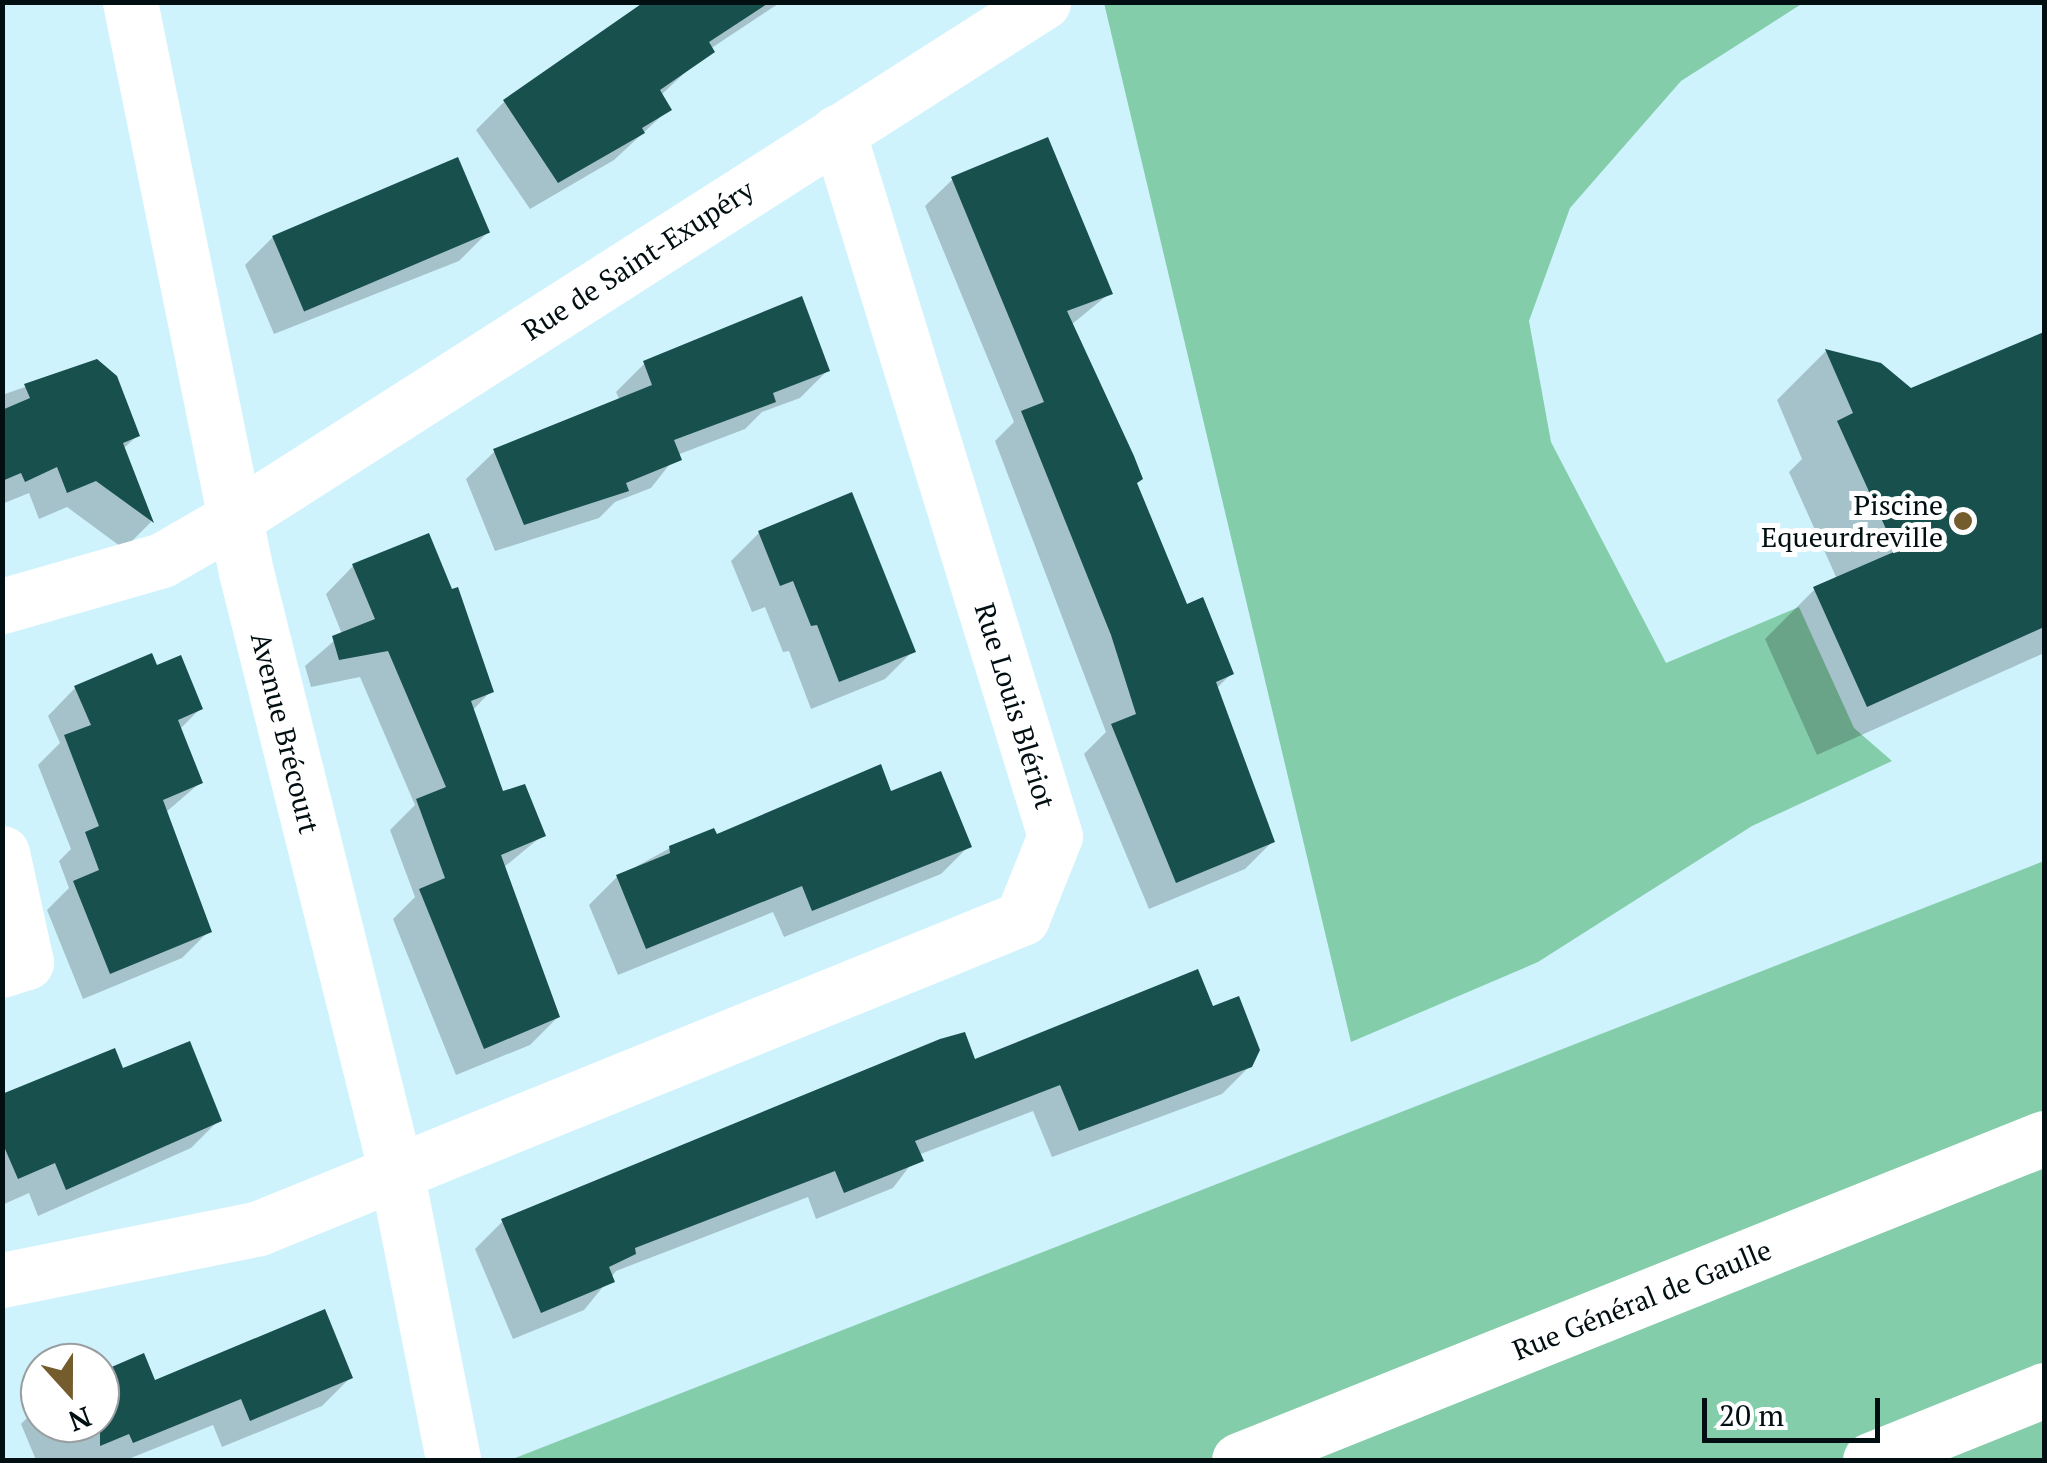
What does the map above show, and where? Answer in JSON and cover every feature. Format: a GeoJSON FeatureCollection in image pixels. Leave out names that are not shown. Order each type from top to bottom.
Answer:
{"type":"FeatureCollection","features":[{"type":"Feature","properties":{"kind":"street","name":"Avenue Brécourt"},"geometry":{"type":"LineString","coordinates":[[130,2],[234,518],[397,1176],[453,1460]]}},
{"type":"Feature","properties":{"kind":"street","name":"Rue de Saint-Exupéry"},"geometry":{"type":"LineString","coordinates":[[2,606],[162,560],[234,518],[1043,2]]}},
{"type":"Feature","properties":{"kind":"street","name":"Rue Louis Blériot"},"geometry":{"type":"LineString","coordinates":[[2,1280],[259,1228],[397,1176],[1022,918],[1055,836],[838,132]]}},
{"type":"Feature","properties":{"kind":"street"},"geometry":{"type":"LineString","coordinates":[[2,853],[26,962],[2,970]]}},
{"type":"Feature","properties":{"kind":"street","name":"Rue Général de Gaulle"},"geometry":{"type":"LineString","coordinates":[[1239,1460],[2044,1138]]}},
{"type":"Feature","properties":{"kind":"street"},"geometry":{"type":"LineString","coordinates":[[1870,1460],[2044,1390]]}},
{"type":"Feature","properties":{"kind":"green space"},"geometry":{"type":"Polygon","coordinates":[[[1104,3],[1803,3],[1681,81],[1570,208],[1529,321],[1551,442],[1666,663],[1799,607],[1854,728],[1892,761],[1752,826],[1538,962],[1351,1042],[1104,3]]]}},
{"type":"Feature","properties":{"kind":"green space"},"geometry":{"type":"Polygon","coordinates":[[[2044,861],[2044,1460],[510,1460],[2044,861]]]}},
{"type":"Feature","properties":{"kind":"building"},"geometry":{"type":"Polygon","coordinates":[[[644,2],[770,2],[709,42],[715,52],[660,90],[672,110],[642,128],[645,133],[558,183],[503,100],[644,2]]]}},
{"type":"Feature","properties":{"kind":"building"},"geometry":{"type":"Polygon","coordinates":[[[1048,137],[1113,294],[1067,311],[1134,456],[1143,479],[1137,483],[1187,604],[1203,597],[1234,674],[1216,682],[1275,842],[1176,883],[1111,724],[1136,714],[1111,635],[1021,411],[1044,402],[951,177],[1048,137]]]}},
{"type":"Feature","properties":{"kind":"building"},"geometry":{"type":"Polygon","coordinates":[[[458,157],[490,232],[304,311],[272,236],[458,157]]]}},
{"type":"Feature","properties":{"kind":"building"},"geometry":{"type":"Polygon","coordinates":[[[802,296],[830,371],[773,393],[776,402],[674,440],[682,460],[626,483],[629,491],[524,525],[493,449],[652,385],[643,361],[802,296]]]}},
{"type":"Feature","properties":{"kind":"building","name":"Piscine Equeurdreville"},"geometry":{"type":"Polygon","coordinates":[[[2044,332],[2044,627],[1867,707],[1813,587],[1896,551],[1837,421],[1853,413],[1825,349],[1881,363],[1911,388],[2044,332]]]}},
{"type":"Feature","properties":{"kind":"building"},"geometry":{"type":"Polygon","coordinates":[[[97,359],[117,376],[140,436],[123,443],[154,523],[96,481],[67,493],[57,467],[25,482],[21,473],[2,481],[2,410],[30,398],[24,384],[97,359]]]}},
{"type":"Feature","properties":{"kind":"building"},"geometry":{"type":"Polygon","coordinates":[[[852,492],[916,652],[839,682],[817,625],[811,626],[793,581],[780,586],[758,531],[852,492]]]}},
{"type":"Feature","properties":{"kind":"building"},"geometry":{"type":"Polygon","coordinates":[[[429,533],[452,589],[458,587],[494,692],[471,701],[503,791],[525,784],[546,836],[501,855],[560,1017],[484,1049],[419,889],[445,878],[416,799],[446,787],[388,651],[339,660],[332,636],[375,619],[352,564],[429,533]]]}},
{"type":"Feature","properties":{"kind":"building"},"geometry":{"type":"Polygon","coordinates":[[[152,653],[157,665],[181,655],[203,709],[178,720],[203,783],[163,800],[212,932],[110,974],[73,881],[99,870],[85,832],[99,826],[64,735],[91,725],[74,686],[152,653]]]}},
{"type":"Feature","properties":{"kind":"building"},"geometry":{"type":"Polygon","coordinates":[[[881,764],[891,791],[941,771],[972,847],[812,911],[802,886],[646,949],[616,875],[670,853],[669,846],[714,828],[717,834],[881,764]]]}},
{"type":"Feature","properties":{"kind":"building"},"geometry":{"type":"Polygon","coordinates":[[[1198,969],[1213,1006],[1239,996],[1260,1050],[1252,1067],[1079,1131],[1060,1085],[915,1141],[924,1161],[844,1193],[835,1171],[635,1248],[636,1254],[609,1267],[615,1282],[541,1313],[501,1219],[940,1039],[965,1032],[975,1059],[1198,969]]]}},
{"type":"Feature","properties":{"kind":"building"},"geometry":{"type":"Polygon","coordinates":[[[190,1041],[222,1121],[66,1190],[55,1163],[18,1179],[2,1142],[2,1094],[115,1048],[123,1068],[190,1041]]]}},
{"type":"Feature","properties":{"kind":"building"},"geometry":{"type":"Polygon","coordinates":[[[325,1309],[353,1378],[250,1421],[241,1399],[133,1443],[129,1434],[120,1438],[120,1363],[144,1353],[155,1380],[325,1309]]]}},
{"type":"Feature","properties":{"kind":"place","name":"Piscine Equeurdreville"},"geometry":{"type":"Point","coordinates":[1963,521]}}]}
